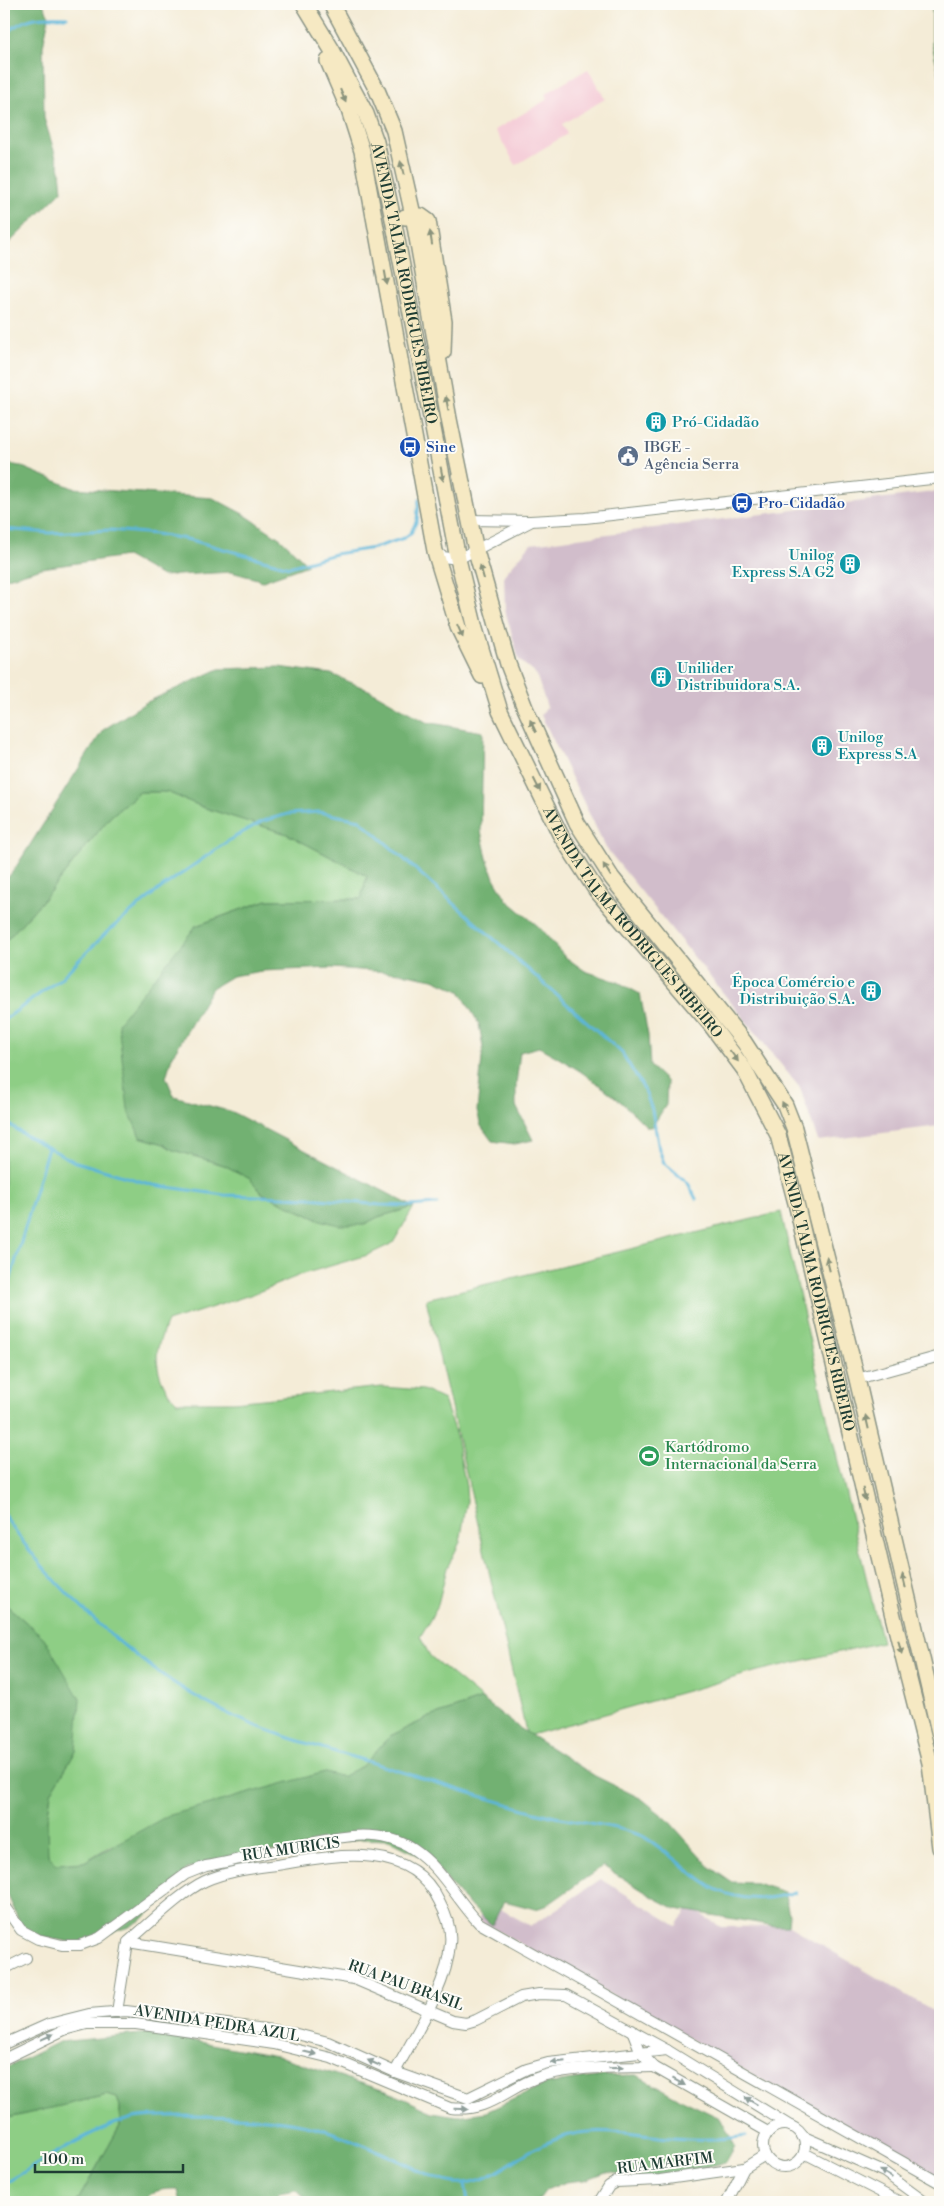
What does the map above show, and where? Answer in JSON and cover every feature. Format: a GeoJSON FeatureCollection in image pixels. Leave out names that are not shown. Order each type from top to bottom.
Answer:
{"type":"FeatureCollection","features":[{"type":"Feature","properties":{"kind":"main road","name":"AVENIDA TALMA RODRIGUES RIBEIRO"},"geometry":{"type":"LineString","coordinates":[[303,4],[332,50],[366,114],[376,142],[393,220],[458,559],[500,710],[560,834],[596,890],[711,1025],[744,1069],[778,1135],[797,1207],[892,1616],[930,1763],[940,1848]]}},
{"type":"Feature","properties":{"kind":"main road"},"geometry":{"type":"LineString","coordinates":[[303,4],[349,110],[362,151],[378,230],[435,551],[458,627],[500,710]]}},
{"type":"Feature","properties":{"kind":"main road","name":"AVENIDA TALMA RODRIGUES RIBEIRO"},"geometry":{"type":"LineString","coordinates":[[331,4],[387,111],[394,132],[413,215],[422,216],[428,222],[444,321],[445,339],[440,368],[476,551],[508,664],[577,824],[612,878],[744,1042],[785,1105],[794,1128],[857,1379],[940,1736]]}},
{"type":"Feature","properties":{"kind":"main road"},"geometry":{"type":"LineString","coordinates":[[378,230],[381,225],[413,215]]}},
{"type":"Feature","properties":{"kind":"street"},"geometry":{"type":"LineString","coordinates":[[913,481],[940,470]]}},
{"type":"Feature","properties":{"kind":"street"},"geometry":{"type":"LineString","coordinates":[[469,520],[530,521],[595,516],[940,478]]}},
{"type":"Feature","properties":{"kind":"street"},"geometry":{"type":"LineString","coordinates":[[435,551],[443,557],[458,559],[530,521]]}},
{"type":"Feature","properties":{"kind":"street"},"geometry":{"type":"LineString","coordinates":[[857,1379],[940,1356]]}},
{"type":"Feature","properties":{"kind":"street"},"geometry":{"type":"LineString","coordinates":[[4,1906],[20,1930],[38,1939],[62,1945],[80,1945],[99,1938],[186,1874],[206,1866],[334,1838],[364,1836],[388,1838],[413,1849],[434,1867],[479,1923],[940,2183]]}},
{"type":"Feature","properties":{"kind":"street","name":"RUA MURICIS"},"geometry":{"type":"LineString","coordinates":[[128,1942],[202,1882],[218,1876],[335,1855],[367,1855],[393,1861],[412,1870],[432,1885],[446,1915],[451,1942],[447,1966],[428,2009],[395,2072]]}},
{"type":"Feature","properties":{"kind":"street"},"geometry":{"type":"LineString","coordinates":[[117,2012],[128,1942]]}},
{"type":"Feature","properties":{"kind":"street","name":"RUA PAU BRASIL"},"geometry":{"type":"LineString","coordinates":[[128,1942],[354,1979],[454,2021],[466,2023],[476,2020],[521,1997],[539,1994],[566,1995],[667,2050]]}},
{"type":"Feature","properties":{"kind":"street"},"geometry":{"type":"LineString","coordinates":[[4,1969],[26,1958]]}},
{"type":"Feature","properties":{"kind":"street","name":"AVENIDA PEDRA AZUL"},"geometry":{"type":"LineString","coordinates":[[4,2044],[50,2024],[89,2014],[126,2011],[289,2032],[328,2042],[395,2072],[468,2098],[527,2069],[548,2063],[667,2050]]}},
{"type":"Feature","properties":{"kind":"street","name":"AVENIDA PEDRA AZUL"},"geometry":{"type":"LineString","coordinates":[[4,2059],[64,2030],[87,2024],[136,2024],[274,2044],[322,2056],[360,2069],[450,2108],[466,2110],[484,2105],[541,2076],[577,2070],[654,2067]]}},
{"type":"Feature","properties":{"kind":"street"},"geometry":{"type":"LineString","coordinates":[[632,2030],[641,2053],[654,2067],[768,2132]]}},
{"type":"Feature","properties":{"kind":"street"},"geometry":{"type":"LineString","coordinates":[[667,2050],[792,2126],[802,2136],[884,2172],[925,2202]]}},
{"type":"Feature","properties":{"kind":"street"},"geometry":{"type":"LineString","coordinates":[[792,2126],[775,2126],[768,2132],[763,2143],[765,2155],[774,2165],[789,2166],[800,2159],[804,2153],[805,2144],[802,2136]]}},
{"type":"Feature","properties":{"kind":"street"},"geometry":{"type":"LineString","coordinates":[[804,2153],[900,2202]]}},
{"type":"Feature","properties":{"kind":"street"},"geometry":{"type":"LineString","coordinates":[[727,2202],[744,2168],[765,2155]]}},
{"type":"Feature","properties":{"kind":"street","name":"RUA MARFIM"},"geometry":{"type":"LineString","coordinates":[[599,2202],[608,2186],[616,2182],[668,2179],[744,2168]]}},
{"type":"Feature","properties":{"kind":"shaded area"},"geometry":{"type":"Polygon","coordinates":[[[588,69],[605,99],[562,124],[567,134],[516,165],[495,130],[548,99],[545,94],[588,69]]]}},
{"type":"Feature","properties":{"kind":"shaded area"},"geometry":{"type":"Polygon","coordinates":[[[940,491],[940,1126],[818,1141],[800,1088],[606,848],[541,715],[547,707],[536,674],[519,660],[505,610],[504,575],[531,544],[940,491]]]}},
{"type":"Feature","properties":{"kind":"shaded area"},"geometry":{"type":"Polygon","coordinates":[[[601,1879],[677,1926],[689,1907],[721,1927],[789,1926],[934,2011],[940,2067],[940,2180],[478,1920],[486,1901],[531,1926],[601,1879]]]}},
{"type":"Feature","properties":{"kind":"green space"},"geometry":{"type":"Polygon","coordinates":[[[4,4],[43,4],[49,16],[43,46],[44,118],[60,170],[62,191],[4,248],[4,4]]]}},
{"type":"Feature","properties":{"kind":"green space"},"geometry":{"type":"Polygon","coordinates":[[[932,4],[940,4],[940,78],[932,44],[932,4]]]}},
{"type":"Feature","properties":{"kind":"green space"},"geometry":{"type":"Polygon","coordinates":[[[4,463],[20,466],[73,488],[213,498],[245,515],[281,539],[308,565],[260,582],[257,579],[231,572],[162,576],[126,556],[42,568],[4,579],[4,463]]]}},
{"type":"Feature","properties":{"kind":"green space"},"geometry":{"type":"Polygon","coordinates":[[[279,667],[331,674],[371,691],[426,722],[483,732],[481,831],[494,878],[507,900],[539,927],[564,956],[585,971],[618,982],[640,994],[648,1035],[650,1066],[667,1082],[666,1105],[652,1127],[647,1127],[596,1082],[539,1047],[520,1052],[516,1084],[516,1106],[533,1140],[515,1144],[492,1141],[481,1126],[477,1111],[483,1047],[479,1024],[460,991],[433,979],[402,973],[332,968],[262,971],[232,976],[212,988],[172,1057],[166,1077],[174,1096],[232,1112],[414,1207],[378,1217],[363,1225],[339,1225],[317,1219],[262,1193],[250,1179],[224,1165],[173,1150],[164,1144],[140,1137],[128,1109],[118,1023],[196,926],[267,900],[361,899],[367,876],[287,834],[205,808],[167,792],[140,792],[110,817],[44,899],[4,943],[4,882],[14,870],[103,730],[145,703],[219,669],[279,667]]]}},
{"type":"Feature","properties":{"kind":"green space"},"geometry":{"type":"Polygon","coordinates":[[[140,792],[167,792],[205,808],[287,834],[367,876],[361,899],[267,900],[195,926],[140,1137],[164,1144],[173,1150],[224,1165],[251,1179],[262,1193],[317,1219],[363,1225],[378,1217],[414,1207],[393,1243],[368,1255],[303,1274],[253,1294],[167,1322],[157,1352],[160,1376],[167,1390],[177,1402],[234,1402],[382,1387],[423,1390],[444,1400],[456,1436],[466,1486],[467,1501],[460,1542],[447,1568],[437,1608],[420,1637],[430,1656],[482,1699],[430,1717],[390,1736],[362,1766],[342,1777],[325,1772],[110,1846],[84,1862],[57,1864],[48,1855],[46,1842],[51,1793],[76,1751],[44,1638],[4,1603],[4,943],[44,899],[110,817],[140,792]]]}},
{"type":"Feature","properties":{"kind":"green space","name":"Kartódromo Internacional da Serra"},"geometry":{"type":"Polygon","coordinates":[[[781,1212],[823,1400],[882,1642],[758,1671],[527,1736],[426,1299],[781,1212]]]}},
{"type":"Feature","properties":{"kind":"green space"},"geometry":{"type":"Polygon","coordinates":[[[4,1603],[44,1638],[80,1699],[76,1751],[51,1793],[47,1821],[48,1855],[57,1864],[84,1862],[167,1816],[325,1772],[342,1777],[362,1766],[390,1736],[430,1717],[482,1699],[518,1727],[595,1776],[642,1799],[667,1819],[711,1868],[731,1882],[756,1883],[784,1892],[789,1914],[788,1926],[775,1926],[676,1909],[603,1866],[546,1906],[535,1909],[504,1901],[492,1925],[463,1899],[433,1863],[389,1840],[361,1839],[245,1855],[187,1869],[143,1919],[129,1927],[77,1943],[25,1934],[4,1887],[4,1770],[7,1764],[4,1713],[4,1603]]]}},
{"type":"Feature","properties":{"kind":"green space"},"geometry":{"type":"Polygon","coordinates":[[[151,2033],[282,2057],[394,2094],[432,2112],[457,2116],[486,2112],[546,2084],[602,2076],[637,2075],[676,2097],[720,2118],[735,2146],[726,2162],[659,2180],[606,2172],[585,2180],[566,2182],[546,2190],[537,2202],[309,2202],[296,2190],[279,2193],[274,2202],[181,2202],[178,2189],[155,2192],[144,2202],[77,2202],[120,2126],[120,2106],[117,2098],[107,2095],[4,2119],[4,2069],[59,2042],[151,2033]]]}},
{"type":"Feature","properties":{"kind":"green space"},"geometry":{"type":"Polygon","coordinates":[[[107,2095],[117,2098],[120,2106],[120,2126],[77,2202],[4,2202],[4,2119],[107,2095]]]}},
{"type":"Feature","properties":{"kind":"waterway"},"geometry":{"type":"LineString","coordinates":[[4,35],[19,24],[33,18],[67,17]]}},
{"type":"Feature","properties":{"kind":"waterway"},"geometry":{"type":"LineString","coordinates":[[4,529],[50,533],[110,530],[156,534],[191,540],[289,567],[335,554],[374,548],[404,538],[411,533],[417,520],[419,500]]}},
{"type":"Feature","properties":{"kind":"waterway"},"geometry":{"type":"LineString","coordinates":[[4,1020],[60,979],[107,932],[161,888],[231,839],[263,821],[288,814],[319,812],[360,820],[622,1053],[645,1091],[652,1110],[659,1149],[664,1163],[688,1183],[696,1199]]}},
{"type":"Feature","properties":{"kind":"waterway"},"geometry":{"type":"LineString","coordinates":[[4,1121],[23,1134],[73,1161],[153,1185],[224,1195],[310,1198],[380,1205],[410,1206],[437,1204]]}},
{"type":"Feature","properties":{"kind":"waterway"},"geometry":{"type":"LineString","coordinates":[[4,1302],[48,1147]]}},
{"type":"Feature","properties":{"kind":"waterway"},"geometry":{"type":"LineString","coordinates":[[4,1515],[50,1574],[106,1631],[170,1680],[202,1700],[235,1717],[303,1742],[497,1801],[551,1816],[613,1827],[637,1834],[671,1855],[708,1885],[724,1893],[744,1898],[765,1898],[795,1892]]}},
{"type":"Feature","properties":{"kind":"waterway"},"geometry":{"type":"LineString","coordinates":[[4,2184],[64,2148],[111,2125],[138,2117],[151,2116],[257,2118],[279,2120],[318,2128],[345,2137],[444,2181],[456,2183],[477,2181],[495,2173],[536,2148],[578,2133],[601,2131],[681,2139],[746,2136]]}},
{"type":"Feature","properties":{"kind":"waterway"},"geometry":{"type":"LineString","coordinates":[[465,2183],[468,2202]]}},
{"type":"Feature","properties":{"kind":"place","name":"Pró-Cidadão"},"geometry":{"type":"Point","coordinates":[656,422]}},
{"type":"Feature","properties":{"kind":"place","name":"Sine"},"geometry":{"type":"Point","coordinates":[410,447]}},
{"type":"Feature","properties":{"kind":"place","name":"IBGE - Agência Serra"},"geometry":{"type":"Point","coordinates":[628,456]}},
{"type":"Feature","properties":{"kind":"place","name":"Pro-Cidadão"},"geometry":{"type":"Point","coordinates":[742,503]}},
{"type":"Feature","properties":{"kind":"place","name":"Unilog Express S.A G2"},"geometry":{"type":"Point","coordinates":[850,564]}},
{"type":"Feature","properties":{"kind":"place","name":"Unilider Distribuidora S.A."},"geometry":{"type":"Point","coordinates":[661,677]}},
{"type":"Feature","properties":{"kind":"place","name":"Unilog Express S.A"},"geometry":{"type":"Point","coordinates":[822,746]}},
{"type":"Feature","properties":{"kind":"place","name":"Época Comércio e Distribuição S.A."},"geometry":{"type":"Point","coordinates":[871,991]}},
{"type":"Feature","properties":{"kind":"place","name":"Kartódromo Internacional da Serra"},"geometry":{"type":"Point","coordinates":[649,1456]}}]}
